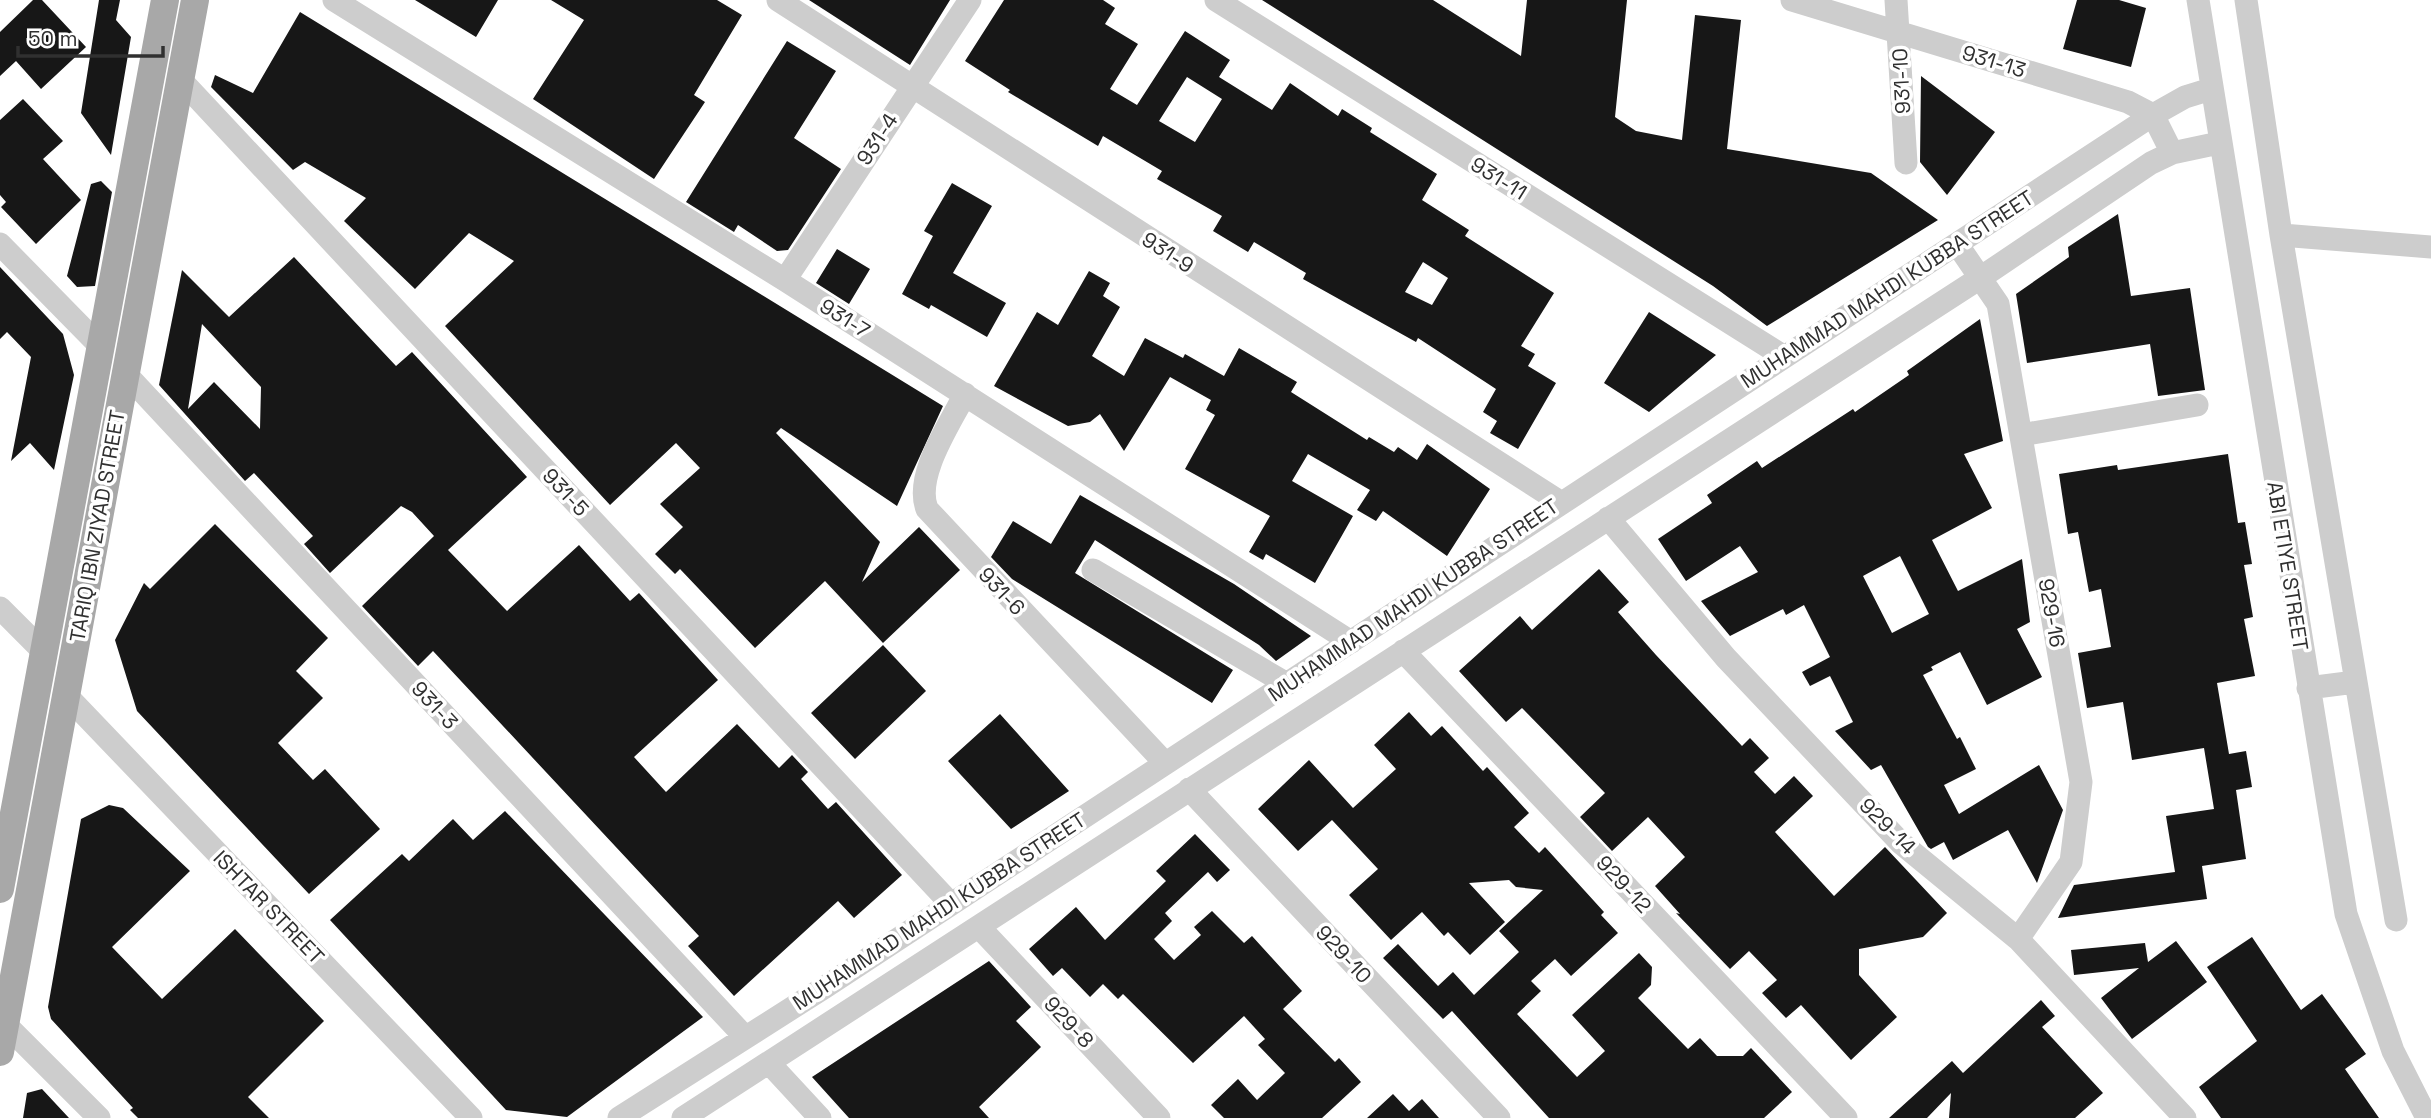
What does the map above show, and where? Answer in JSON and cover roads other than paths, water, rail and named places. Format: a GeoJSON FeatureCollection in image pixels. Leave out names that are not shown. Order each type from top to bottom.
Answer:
{"type":"FeatureCollection","features":[{"type":"Feature","properties":{"kind":"main road","name":"TARIQ IBN ZIYAD STREET"},"geometry":{"type":"LineString","coordinates":[[0,889],[165,0]]}},
{"type":"Feature","properties":{"kind":"main road","name":"TARIQ IBN ZIYAD STREET"},"geometry":{"type":"LineString","coordinates":[[0,1052],[195,0]]}},
{"type":"Feature","properties":{"kind":"street","name":"931-7"},"geometry":{"type":"LineString","coordinates":[[334,0],[785,280],[1352,642]]}},
{"type":"Feature","properties":{"kind":"street","name":"931-9"},"geometry":{"type":"LineString","coordinates":[[778,0],[1560,502]]}},
{"type":"Feature","properties":{"kind":"street","name":"931-4"},"geometry":{"type":"LineString","coordinates":[[785,280],[970,0]]}},
{"type":"Feature","properties":{"kind":"street","name":"931-11"},"geometry":{"type":"LineString","coordinates":[[1216,0],[1783,356]]}},
{"type":"Feature","properties":{"kind":"street","name":"931-13"},"geometry":{"type":"LineString","coordinates":[[1792,0],[2128,102],[2152,115]]}},
{"type":"Feature","properties":{"kind":"street","name":"931-10"},"geometry":{"type":"LineString","coordinates":[[1896,0],[1906,163]]}},
{"type":"Feature","properties":{"kind":"street","name":"ABI ETIYE STREET"},"geometry":{"type":"LineString","coordinates":[[2198,0],[2346,914],[2393,1051],[2427,1118]]}},
{"type":"Feature","properties":{"kind":"street"},"geometry":{"type":"LineString","coordinates":[[2246,0],[2281,234],[2396,920]]}},
{"type":"Feature","properties":{"kind":"street","name":"931-5"},"geometry":{"type":"LineString","coordinates":[[180,79],[951,904]]}},
{"type":"Feature","properties":{"kind":"street","name":"MUHAMMAD MAHDI KUBBA STREET"},"geometry":{"type":"LineString","coordinates":[[619,1118],[825,987],[1452,577],[1560,502],[2152,115],[2185,97],[2211,89]]}},
{"type":"Feature","properties":{"kind":"street"},"geometry":{"type":"LineString","coordinates":[[2152,115],[2172,153]]}},
{"type":"Feature","properties":{"kind":"street","name":"MUHAMMAD MAHDI KUBBA STREET"},"geometry":{"type":"LineString","coordinates":[[683,1118],[1980,278],[2136,172],[2172,153],[2220,143]]}},
{"type":"Feature","properties":{"kind":"street"},"geometry":{"type":"LineString","coordinates":[[2281,234],[2431,247]]}},
{"type":"Feature","properties":{"kind":"street"},"geometry":{"type":"LineString","coordinates":[[0,244],[100,346]]}},
{"type":"Feature","properties":{"kind":"street","name":"929-16"},"geometry":{"type":"LineString","coordinates":[[1957,244],[1998,304],[2081,782],[2071,862],[2018,939]]}},
{"type":"Feature","properties":{"kind":"street","name":"931-3"},"geometry":{"type":"LineString","coordinates":[[125,373],[745,1037]]}},
{"type":"Feature","properties":{"kind":"street","name":"931-6"},"geometry":{"type":"LineString","coordinates":[[965,394],[924,478],[923,499],[927,509],[1165,764]]}},
{"type":"Feature","properties":{"kind":"street"},"geometry":{"type":"LineString","coordinates":[[2021,435],[2197,405]]}},
{"type":"Feature","properties":{"kind":"street","name":"929-14"},"geometry":{"type":"LineString","coordinates":[[1608,518],[1726,658],[1901,843],[2018,939],[2185,1118]]}},
{"type":"Feature","properties":{"kind":"street"},"geometry":{"type":"LineString","coordinates":[[1093,570],[1287,684]]}},
{"type":"Feature","properties":{"kind":"street"},"geometry":{"type":"LineString","coordinates":[[1452,577],[1464,612]]}},
{"type":"Feature","properties":{"kind":"street"},"geometry":{"type":"LineString","coordinates":[[0,608],[43,651]]}},
{"type":"Feature","properties":{"kind":"street","name":"929-12"},"geometry":{"type":"LineString","coordinates":[[1403,651],[1846,1118]]}},
{"type":"Feature","properties":{"kind":"street"},"geometry":{"type":"LineString","coordinates":[[2308,688],[2355,682]]}},
{"type":"Feature","properties":{"kind":"street","name":"ISHTAR STREET"},"geometry":{"type":"LineString","coordinates":[[66,695],[471,1118]]}},
{"type":"Feature","properties":{"kind":"street","name":"929-10"},"geometry":{"type":"LineString","coordinates":[[1189,789],[1499,1118]]}},
{"type":"Feature","properties":{"kind":"street","name":"929-8"},"geometry":{"type":"LineString","coordinates":[[979,927],[1159,1118]]}},
{"type":"Feature","properties":{"kind":"street"},"geometry":{"type":"LineString","coordinates":[[825,987],[845,1014]]}},
{"type":"Feature","properties":{"kind":"street"},"geometry":{"type":"LineString","coordinates":[[5,1024],[99,1118]]}},
{"type":"Feature","properties":{"kind":"street"},"geometry":{"type":"LineString","coordinates":[[769,1063],[820,1118]]}}]}
